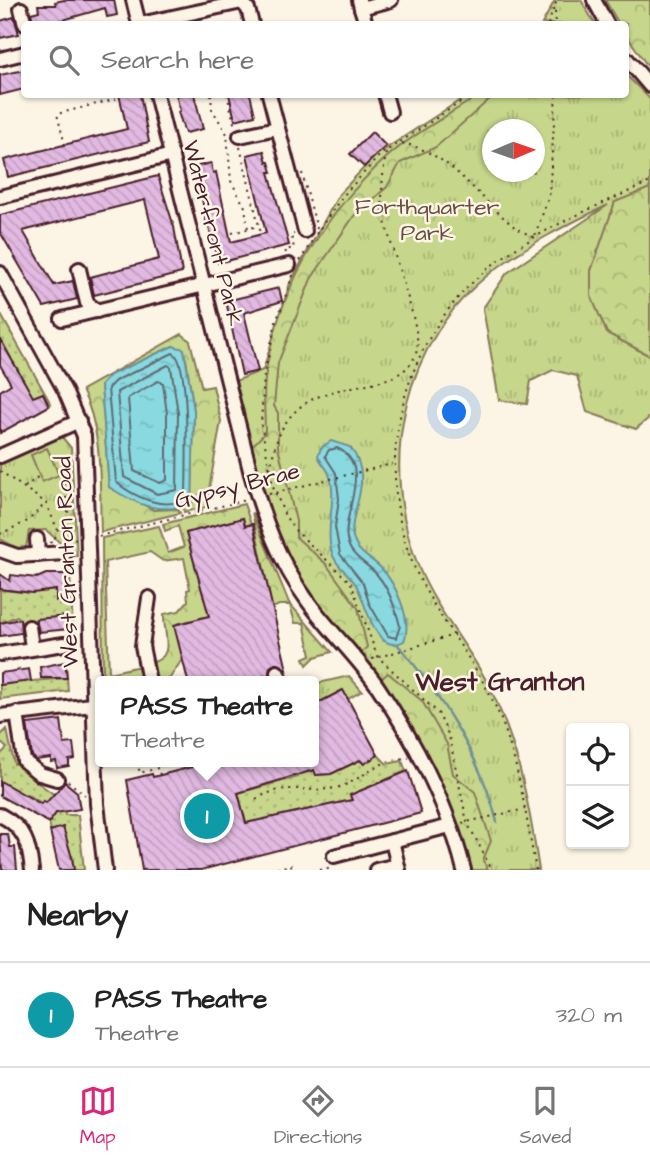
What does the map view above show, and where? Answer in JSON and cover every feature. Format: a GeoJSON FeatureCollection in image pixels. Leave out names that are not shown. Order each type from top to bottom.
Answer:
{"type":"FeatureCollection","features":[{"type":"Feature","properties":{"kind":"street"},"geometry":{"type":"LineString","coordinates":[[133,0],[139,21]]}},
{"type":"Feature","properties":{"kind":"street"},"geometry":{"type":"LineString","coordinates":[[365,21],[360,4],[391,0]]}},
{"type":"Feature","properties":{"kind":"street"},"geometry":{"type":"LineString","coordinates":[[594,0],[605,21]]}},
{"type":"Feature","properties":{"kind":"street"},"geometry":{"type":"LineString","coordinates":[[154,21],[246,2],[251,21]]}},
{"type":"Feature","properties":{"kind":"street"},"geometry":{"type":"LineString","coordinates":[[21,9],[24,21]]}},
{"type":"Feature","properties":{"kind":"street"},"geometry":{"type":"LineString","coordinates":[[0,59],[21,54]]}},
{"type":"Feature","properties":{"kind":"street"},"geometry":{"type":"LineString","coordinates":[[629,62],[650,86]]}},
{"type":"Feature","properties":{"kind":"street","name":"Waterfront Park"},"geometry":{"type":"LineString","coordinates":[[157,98],[257,497],[270,535],[296,584],[378,688],[420,757],[450,826],[464,870]]}},
{"type":"Feature","properties":{"kind":"street"},"geometry":{"type":"LineString","coordinates":[[270,98],[305,231]]}},
{"type":"Feature","properties":{"kind":"street"},"geometry":{"type":"LineString","coordinates":[[386,98],[390,112]]}},
{"type":"Feature","properties":{"kind":"street"},"geometry":{"type":"LineString","coordinates":[[240,136],[277,128]]}},
{"type":"Feature","properties":{"kind":"street"},"geometry":{"type":"LineString","coordinates":[[0,197],[172,155]]}},
{"type":"Feature","properties":{"kind":"street"},"geometry":{"type":"LineString","coordinates":[[79,269],[87,303],[97,311]]}},
{"type":"Feature","properties":{"kind":"street"},"geometry":{"type":"LineString","coordinates":[[62,319],[204,286],[290,272]]}},
{"type":"Feature","properties":{"kind":"street","name":"West Granton Road"},"geometry":{"type":"LineString","coordinates":[[0,273],[79,421],[87,456],[95,764]]}},
{"type":"Feature","properties":{"kind":"street"},"geometry":{"type":"LineString","coordinates":[[0,456],[79,421]]}},
{"type":"Feature","properties":{"kind":"street"},"geometry":{"type":"LineString","coordinates":[[37,539],[38,555]]}},
{"type":"Feature","properties":{"kind":"street"},"geometry":{"type":"LineString","coordinates":[[0,550],[17,556],[65,553]]}},
{"type":"Feature","properties":{"kind":"street"},"geometry":{"type":"LineString","coordinates":[[148,676],[142,646],[149,598]]}},
{"type":"Feature","properties":{"kind":"street"},"geometry":{"type":"LineString","coordinates":[[29,626],[32,647]]}},
{"type":"Feature","properties":{"kind":"street"},"geometry":{"type":"LineString","coordinates":[[0,654],[64,644]]}},
{"type":"Feature","properties":{"kind":"street"},"geometry":{"type":"LineString","coordinates":[[0,716],[92,705]]}},
{"type":"Feature","properties":{"kind":"street"},"geometry":{"type":"LineString","coordinates":[[17,713],[24,761],[40,774],[57,779]]}},
{"type":"Feature","properties":{"kind":"street","name":"West Granton Road"},"geometry":{"type":"LineString","coordinates":[[95,767],[105,870]]}},
{"type":"Feature","properties":{"kind":"street"},"geometry":{"type":"LineString","coordinates":[[0,815],[13,822],[26,836],[32,870]]}},
{"type":"Feature","properties":{"kind":"street"},"geometry":{"type":"LineString","coordinates":[[334,856],[450,826]]}},
{"type":"Feature","properties":{"kind":"street"},"geometry":{"type":"LineString","coordinates":[[376,870],[398,867],[392,841]]}},
{"type":"Feature","properties":{"kind":"path"},"geometry":{"type":"LineString","coordinates":[[555,21],[557,0]]}},
{"type":"Feature","properties":{"kind":"path"},"geometry":{"type":"LineString","coordinates":[[550,21],[555,12]]}},
{"type":"Feature","properties":{"kind":"path"},"geometry":{"type":"LineString","coordinates":[[65,145],[57,114],[120,98]]}},
{"type":"Feature","properties":{"kind":"path"},"geometry":{"type":"LineString","coordinates":[[211,98],[212,109],[227,134],[230,181],[245,207],[248,229]]}},
{"type":"Feature","properties":{"kind":"path"},"geometry":{"type":"LineString","coordinates":[[228,98],[260,230],[265,229]]}},
{"type":"Feature","properties":{"kind":"path"},"geometry":{"type":"LineString","coordinates":[[467,98],[386,151],[362,174],[326,218],[290,272],[264,375],[261,424],[269,470],[285,516],[295,530],[351,583],[377,656],[429,702],[443,722],[449,736],[467,822],[492,870]]}},
{"type":"Feature","properties":{"kind":"path"},"geometry":{"type":"LineString","coordinates":[[534,239],[549,196],[556,98]]}},
{"type":"Feature","properties":{"kind":"path"},"geometry":{"type":"LineString","coordinates":[[401,143],[416,146],[443,160],[508,222],[534,239]]}},
{"type":"Feature","properties":{"kind":"path"},"geometry":{"type":"LineString","coordinates":[[269,470],[274,445],[283,427],[307,401],[324,393],[393,377],[403,372],[417,348],[416,329],[384,216],[382,184],[386,151]]}},
{"type":"Feature","properties":{"kind":"path"},"geometry":{"type":"LineString","coordinates":[[189,174],[194,173]]}},
{"type":"Feature","properties":{"kind":"path"},"geometry":{"type":"LineString","coordinates":[[536,870],[526,809],[500,715],[455,635],[428,594],[409,553],[393,464],[400,415],[418,358],[442,317],[461,294],[494,264],[534,239],[650,182]]}},
{"type":"Feature","properties":{"kind":"path"},"geometry":{"type":"LineString","coordinates":[[193,200],[200,198]]}},
{"type":"Feature","properties":{"kind":"path"},"geometry":{"type":"LineString","coordinates":[[232,233],[259,226]]}},
{"type":"Feature","properties":{"kind":"path"},"geometry":{"type":"LineString","coordinates":[[290,272],[285,250],[293,248],[290,235],[305,231]]}},
{"type":"Feature","properties":{"kind":"path"},"geometry":{"type":"LineString","coordinates":[[414,356],[418,358]]}},
{"type":"Feature","properties":{"kind":"path","name":"Gypsy Brae"},"geometry":{"type":"LineString","coordinates":[[88,539],[393,464]]}},
{"type":"Feature","properties":{"kind":"path"},"geometry":{"type":"LineString","coordinates":[[0,471],[46,503],[59,533],[88,539]]}},
{"type":"Feature","properties":{"kind":"path"},"geometry":{"type":"LineString","coordinates":[[24,488],[38,476]]}},
{"type":"Feature","properties":{"kind":"path"},"geometry":{"type":"LineString","coordinates":[[63,476],[69,518],[63,535]]}},
{"type":"Feature","properties":{"kind":"path"},"geometry":{"type":"LineString","coordinates":[[0,534],[28,521],[46,503]]}},
{"type":"Feature","properties":{"kind":"path"},"geometry":{"type":"LineString","coordinates":[[377,656],[455,635]]}},
{"type":"Feature","properties":{"kind":"path"},"geometry":{"type":"LineString","coordinates":[[256,799],[286,787],[337,788],[384,761],[420,757]]}},
{"type":"Feature","properties":{"kind":"path"},"geometry":{"type":"LineString","coordinates":[[138,767],[140,773],[158,768],[160,775]]}},
{"type":"Feature","properties":{"kind":"path"},"geometry":{"type":"LineString","coordinates":[[57,779],[66,780],[85,794],[86,806],[97,804]]}},
{"type":"Feature","properties":{"kind":"path"},"geometry":{"type":"LineString","coordinates":[[467,822],[526,809]]}},
{"type":"Feature","properties":{"kind":"path"},"geometry":{"type":"LineString","coordinates":[[270,870],[291,865],[292,870]]}},
{"type":"Feature","properties":{"kind":"green space"},"geometry":{"type":"Polygon","coordinates":[[[555,0],[581,0],[593,21],[544,21],[555,0]]]}},
{"type":"Feature","properties":{"kind":"green space"},"geometry":{"type":"Polygon","coordinates":[[[605,0],[650,0],[650,70],[629,38],[629,21],[617,21],[605,0]]]}},
{"type":"Feature","properties":{"kind":"green space","name":"Forthquarter Park"},"geometry":{"type":"Polygon","coordinates":[[[629,78],[650,99],[650,188],[615,203],[591,271],[592,296],[607,333],[650,356],[650,417],[636,429],[587,412],[577,376],[553,370],[531,381],[527,404],[499,400],[483,308],[507,273],[608,205],[520,252],[493,271],[462,300],[437,332],[419,368],[406,406],[400,446],[400,487],[406,528],[419,568],[442,612],[498,704],[526,797],[539,870],[471,870],[451,811],[392,698],[361,653],[336,627],[251,447],[235,381],[263,370],[290,283],[339,194],[376,155],[463,98],[629,98],[629,78]]]}},
{"type":"Feature","properties":{"kind":"green space"},"geometry":{"type":"Polygon","coordinates":[[[474,98],[491,98],[436,147],[400,163],[387,187],[354,216],[311,279],[278,363],[274,406],[278,413],[278,447],[296,521],[296,537],[326,564],[358,608],[367,647],[361,653],[320,605],[291,558],[269,507],[251,447],[265,433],[264,386],[271,347],[291,286],[322,230],[342,205],[386,158],[419,133],[474,98]]]}},
{"type":"Feature","properties":{"kind":"green space"},"geometry":{"type":"Polygon","coordinates":[[[650,188],[650,356],[607,333],[591,296],[591,271],[615,202],[650,188]]]}},
{"type":"Feature","properties":{"kind":"green space"},"geometry":{"type":"Polygon","coordinates":[[[0,313],[51,404],[49,406],[43,393],[24,401],[26,385],[14,363],[2,369],[11,358],[3,343],[0,344],[0,313]]]}},
{"type":"Feature","properties":{"kind":"green space"},"geometry":{"type":"Polygon","coordinates":[[[182,334],[190,341],[202,388],[213,386],[221,421],[206,507],[184,512],[183,507],[192,504],[194,411],[186,359],[173,346],[110,375],[101,385],[109,487],[154,510],[178,509],[180,513],[101,532],[97,441],[82,390],[182,334]]]}},
{"type":"Feature","properties":{"kind":"green space"},"geometry":{"type":"Polygon","coordinates":[[[62,437],[71,448],[77,556],[69,556],[69,551],[46,530],[29,531],[26,548],[17,548],[0,539],[0,465],[6,459],[62,437]]]}},
{"type":"Feature","properties":{"kind":"green space"},"geometry":{"type":"Polygon","coordinates":[[[47,448],[59,475],[42,482],[31,455],[47,448]]]}},
{"type":"Feature","properties":{"kind":"green space"},"geometry":{"type":"Polygon","coordinates":[[[244,504],[251,524],[245,526],[243,518],[186,533],[209,616],[174,625],[183,658],[171,676],[152,676],[150,663],[163,656],[166,650],[164,614],[179,611],[188,601],[187,590],[190,589],[184,558],[163,561],[150,552],[105,562],[109,673],[140,666],[141,676],[103,676],[102,538],[159,526],[168,553],[184,547],[178,526],[165,531],[163,524],[244,504]]]}},
{"type":"Feature","properties":{"kind":"green space"},"geometry":{"type":"Polygon","coordinates":[[[252,512],[289,603],[332,652],[315,657],[307,665],[304,658],[311,655],[304,623],[295,623],[290,605],[272,608],[252,512]]]}},
{"type":"Feature","properties":{"kind":"green space"},"geometry":{"type":"Polygon","coordinates":[[[67,574],[70,574],[73,629],[69,629],[68,616],[21,622],[17,616],[0,623],[0,577],[4,577],[3,590],[33,593],[37,576],[38,591],[56,590],[56,600],[69,600],[67,574]]]}},
{"type":"Feature","properties":{"kind":"green space"},"geometry":{"type":"Polygon","coordinates":[[[66,662],[68,691],[0,699],[0,685],[19,669],[21,682],[67,678],[66,662]]]}},
{"type":"Feature","properties":{"kind":"green space"},"geometry":{"type":"Polygon","coordinates":[[[388,673],[422,701],[447,744],[453,774],[475,792],[491,841],[483,860],[488,870],[471,870],[451,811],[435,776],[380,680],[388,673]]]}},
{"type":"Feature","properties":{"kind":"green space"},"geometry":{"type":"Polygon","coordinates":[[[349,676],[362,691],[348,699],[342,690],[319,702],[319,683],[349,676]]]}},
{"type":"Feature","properties":{"kind":"green space"},"geometry":{"type":"Polygon","coordinates":[[[7,729],[14,764],[21,763],[34,780],[62,800],[65,815],[78,815],[84,870],[74,870],[72,856],[58,858],[70,851],[63,828],[51,831],[49,823],[57,812],[26,794],[15,804],[21,793],[0,781],[0,755],[7,748],[0,742],[0,736],[7,729]]]}},
{"type":"Feature","properties":{"kind":"green space"},"geometry":{"type":"Polygon","coordinates":[[[378,755],[387,764],[402,761],[406,771],[350,795],[352,800],[246,823],[238,793],[298,777],[296,767],[306,767],[308,772],[314,770],[317,775],[331,774],[360,760],[364,764],[378,755]]]}},
{"type":"Feature","properties":{"kind":"water"},"geometry":{"type":"Polygon","coordinates":[[[173,346],[184,349],[194,411],[192,504],[169,509],[139,503],[109,487],[101,385],[110,375],[173,346]]]}},
{"type":"Feature","properties":{"kind":"water"},"geometry":{"type":"Polygon","coordinates":[[[331,441],[350,447],[358,461],[361,487],[353,535],[358,548],[380,567],[397,592],[406,623],[404,641],[394,644],[386,642],[379,635],[356,585],[333,556],[329,531],[331,483],[318,456],[321,448],[331,441]]]}},
{"type":"Feature","properties":{"kind":"building"},"geometry":{"type":"Polygon","coordinates":[[[114,0],[117,15],[107,17],[105,8],[60,21],[33,21],[31,13],[39,11],[38,5],[56,5],[55,2],[114,0]]]}},
{"type":"Feature","properties":{"kind":"building"},"geometry":{"type":"Polygon","coordinates":[[[14,17],[19,34],[0,38],[0,21],[14,17]]]}},
{"type":"Feature","properties":{"kind":"building"},"geometry":{"type":"Polygon","coordinates":[[[21,71],[21,90],[0,95],[0,75],[21,71]]]}},
{"type":"Feature","properties":{"kind":"building"},"geometry":{"type":"Polygon","coordinates":[[[120,98],[141,98],[149,142],[8,177],[4,160],[127,129],[120,98]]]}},
{"type":"Feature","properties":{"kind":"building"},"geometry":{"type":"Polygon","coordinates":[[[177,98],[195,98],[203,129],[185,133],[178,112],[177,98]]]}},
{"type":"Feature","properties":{"kind":"building"},"geometry":{"type":"Polygon","coordinates":[[[230,98],[251,98],[255,115],[235,120],[230,98]]]}},
{"type":"Feature","properties":{"kind":"building"},"geometry":{"type":"Polygon","coordinates":[[[372,132],[386,146],[364,167],[350,154],[372,132]]]}},
{"type":"Feature","properties":{"kind":"building"},"geometry":{"type":"Polygon","coordinates":[[[264,151],[272,172],[269,172],[289,245],[218,263],[206,223],[201,192],[198,192],[196,186],[194,167],[211,163],[213,173],[216,172],[231,242],[266,233],[247,155],[264,151]]]}},
{"type":"Feature","properties":{"kind":"building"},"geometry":{"type":"Polygon","coordinates":[[[158,176],[174,227],[182,273],[94,295],[90,277],[159,259],[145,200],[23,231],[54,285],[73,281],[77,299],[44,307],[0,232],[0,215],[158,176]]]}},
{"type":"Feature","properties":{"kind":"building"},"geometry":{"type":"Polygon","coordinates":[[[279,288],[282,301],[244,313],[258,371],[242,375],[226,301],[279,288]]]}},
{"type":"Feature","properties":{"kind":"building"},"geometry":{"type":"Polygon","coordinates":[[[0,339],[33,397],[43,393],[49,406],[0,433],[0,391],[11,384],[0,365],[0,339]]]}},
{"type":"Feature","properties":{"kind":"building"},"geometry":{"type":"Polygon","coordinates":[[[243,518],[245,526],[253,524],[287,670],[276,663],[270,667],[269,675],[265,676],[187,676],[174,625],[209,616],[186,533],[243,518]]]}},
{"type":"Feature","properties":{"kind":"building"},"geometry":{"type":"Polygon","coordinates":[[[0,574],[10,581],[11,575],[37,578],[46,574],[67,574],[69,600],[56,601],[56,590],[33,593],[0,589],[0,574]]]}},
{"type":"Feature","properties":{"kind":"building"},"geometry":{"type":"Polygon","coordinates":[[[68,616],[69,629],[39,632],[36,619],[68,616]]]}},
{"type":"Feature","properties":{"kind":"building"},"geometry":{"type":"Polygon","coordinates":[[[20,619],[21,633],[0,636],[0,623],[20,619]]]}},
{"type":"Feature","properties":{"kind":"building"},"geometry":{"type":"Polygon","coordinates":[[[65,662],[67,678],[41,678],[40,667],[65,662]]]}},
{"type":"Feature","properties":{"kind":"building"},"geometry":{"type":"Polygon","coordinates":[[[29,669],[31,681],[0,685],[0,673],[29,669]]]}},
{"type":"Feature","properties":{"kind":"building"},"geometry":{"type":"Polygon","coordinates":[[[343,690],[378,755],[364,764],[360,760],[331,774],[316,775],[314,770],[238,793],[246,823],[352,800],[350,795],[408,771],[421,813],[201,870],[142,870],[127,780],[152,774],[153,777],[192,767],[319,767],[319,702],[343,690]]]}},
{"type":"Feature","properties":{"kind":"building"},"geometry":{"type":"Polygon","coordinates":[[[61,720],[64,744],[73,743],[75,759],[69,760],[69,766],[57,768],[56,761],[51,762],[51,758],[36,760],[32,756],[27,724],[61,720]]]}},
{"type":"Feature","properties":{"kind":"building"},"geometry":{"type":"Polygon","coordinates":[[[0,781],[41,804],[43,801],[46,803],[65,782],[77,792],[80,809],[56,813],[49,823],[0,796],[0,781]]]}},
{"type":"Feature","properties":{"kind":"building"},"geometry":{"type":"Polygon","coordinates":[[[63,827],[74,870],[59,870],[50,831],[63,827]]]}},
{"type":"Feature","properties":{"kind":"building"},"geometry":{"type":"Polygon","coordinates":[[[0,834],[8,834],[10,847],[15,847],[17,870],[2,870],[0,834]]]}},
{"type":"Feature","properties":{"kind":"waterway"},"geometry":{"type":"LineString","coordinates":[[398,645],[429,684],[458,728],[481,775],[497,822]]}},
{"type":"Feature","properties":{"kind":"place","name":"PASS Theatre"},"geometry":{"type":"Point","coordinates":[207,816]}},
{"type":"Feature","properties":{"kind":"district","name":"West Granton"},"geometry":{"type":"Point","coordinates":[500,682]}}]}
